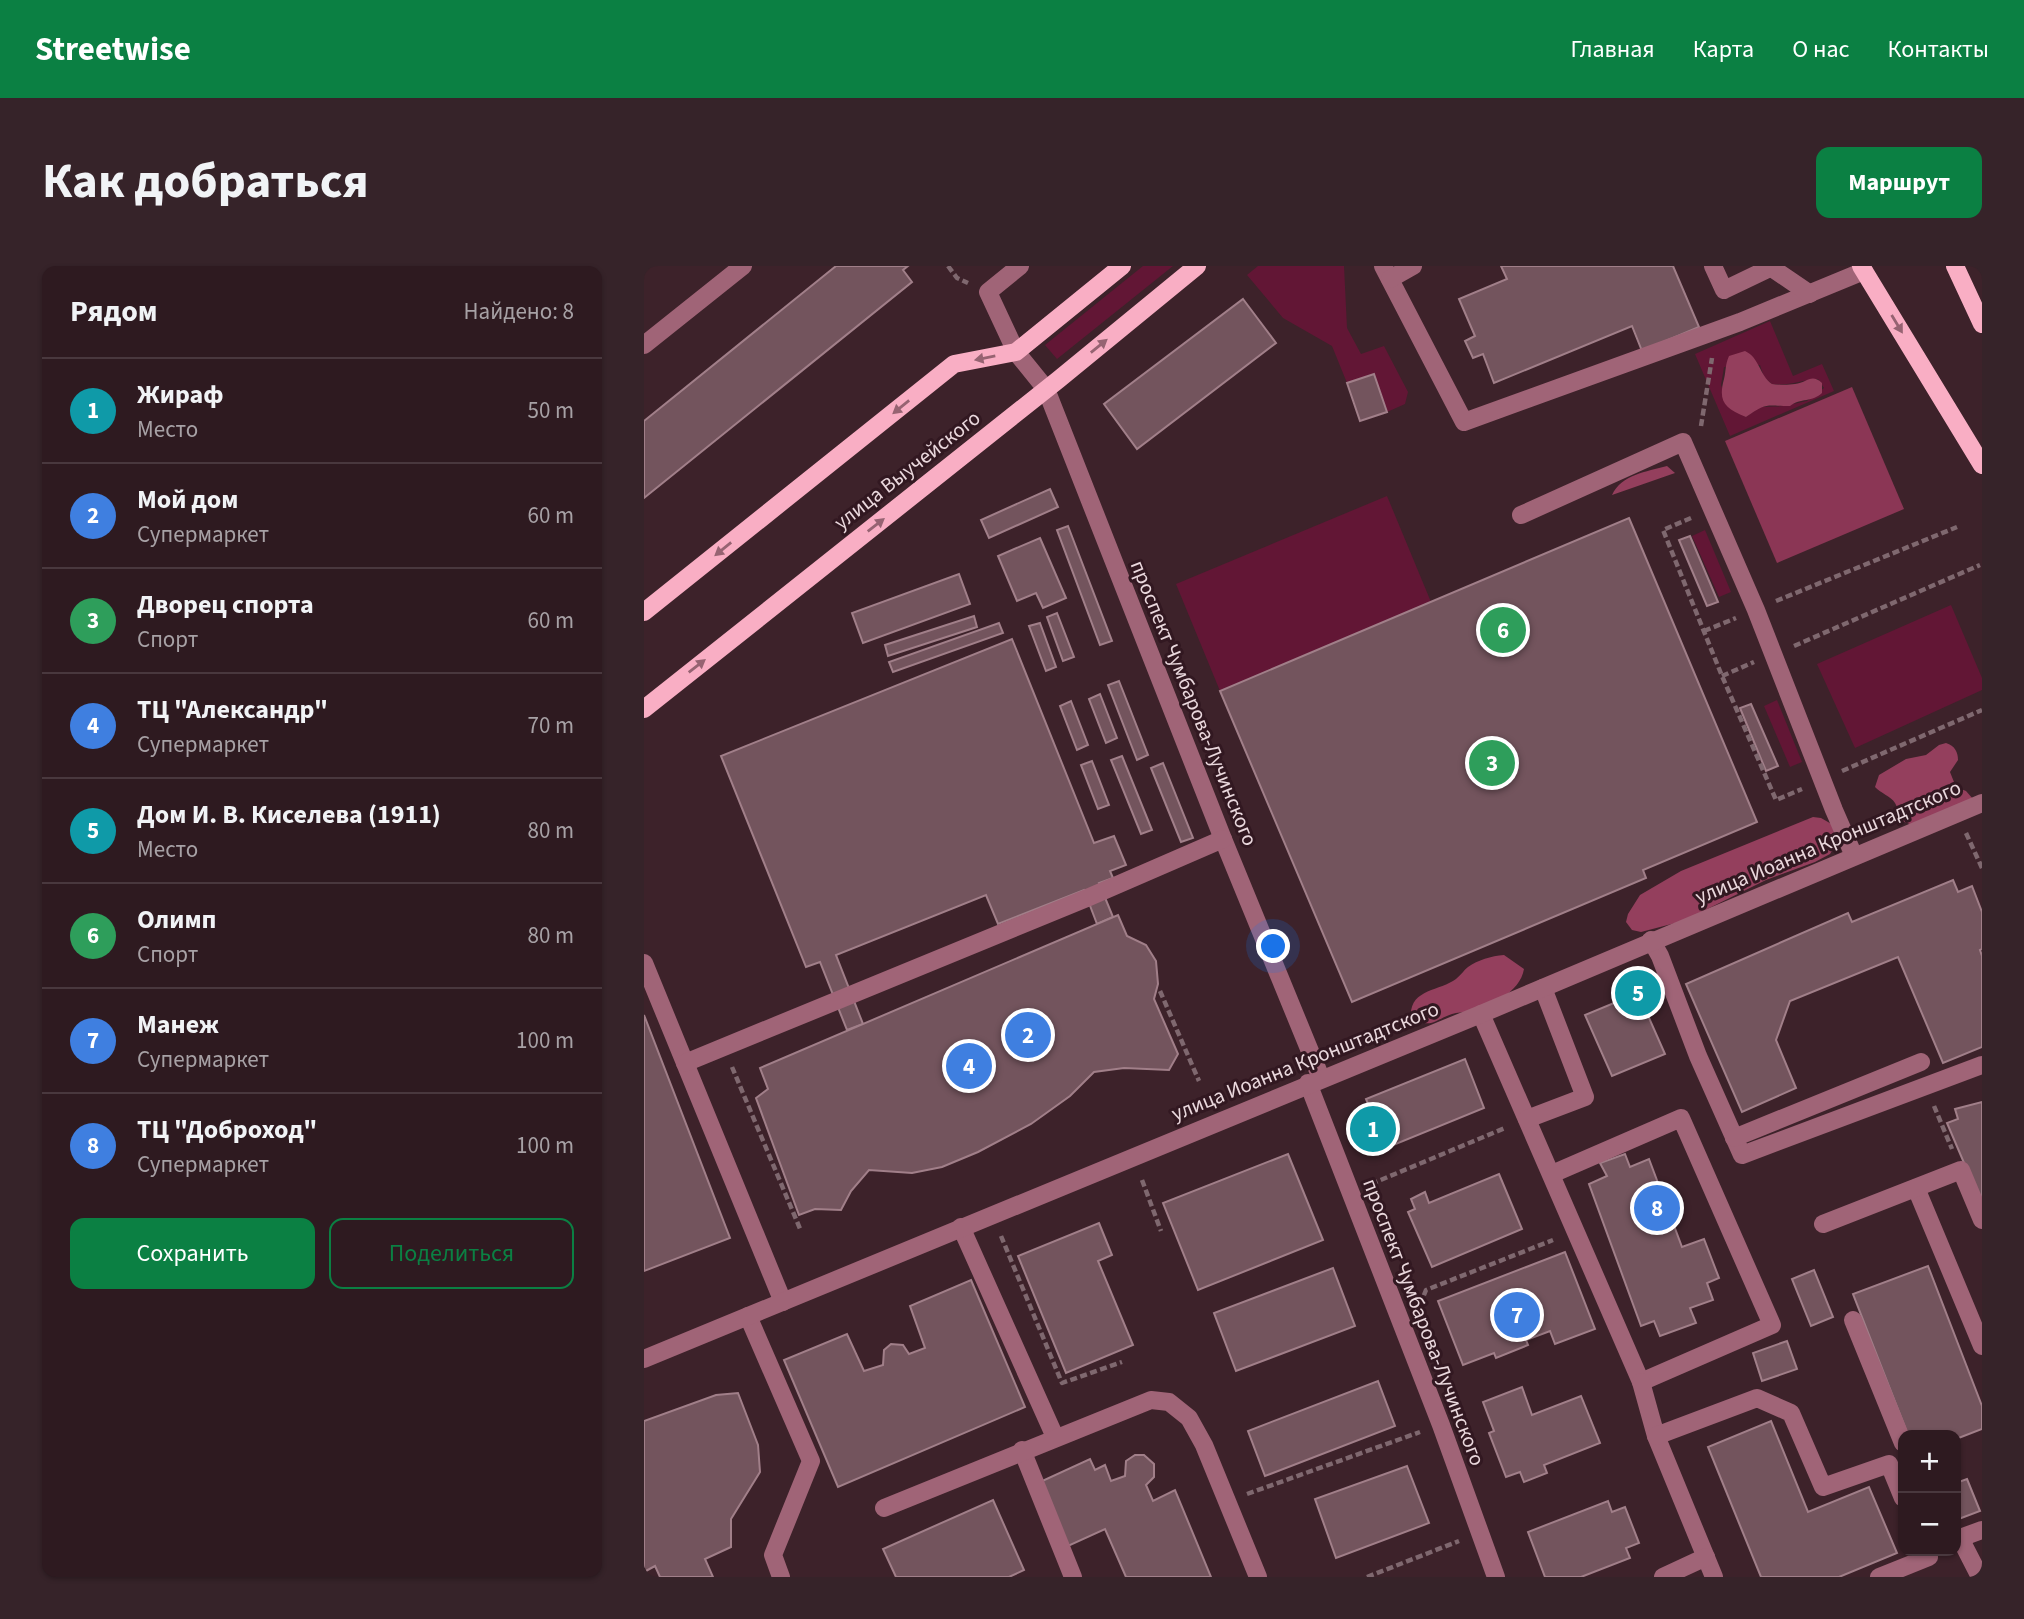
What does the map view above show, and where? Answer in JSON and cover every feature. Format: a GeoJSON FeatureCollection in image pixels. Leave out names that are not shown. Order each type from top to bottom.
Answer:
{"type":"FeatureCollection","features":[{"type":"Feature","properties":{"kind":"main road"},"geometry":{"type":"LineString","coordinates":[[644,612],[954,364],[1016,352],[1122,266]]}},
{"type":"Feature","properties":{"kind":"main road","name":"улица Выучейского"},"geometry":{"type":"LineString","coordinates":[[644,709],[1197,266]]}},
{"type":"Feature","properties":{"kind":"main road"},"geometry":{"type":"LineString","coordinates":[[1955,266],[1982,324]]}},
{"type":"Feature","properties":{"kind":"main road"},"geometry":{"type":"LineString","coordinates":[[1863,268],[1982,465]]}},
{"type":"Feature","properties":{"kind":"street"},"geometry":{"type":"LineString","coordinates":[[644,345],[743,266]]}},
{"type":"Feature","properties":{"kind":"street","name":"проспект Чумбарова-Лучинского"},"geometry":{"type":"LineString","coordinates":[[1020,266],[988,292],[1016,352],[1046,389],[1315,1081],[1350,1193],[1441,1425],[1496,1577]]}},
{"type":"Feature","properties":{"kind":"street"},"geometry":{"type":"LineString","coordinates":[[1413,266],[1387,272],[1464,422],[1716,331],[1810,294],[1863,268]]}},
{"type":"Feature","properties":{"kind":"street"},"geometry":{"type":"LineString","coordinates":[[1713,266],[1724,290],[1770,267],[1810,294]]}},
{"type":"Feature","properties":{"kind":"street"},"geometry":{"type":"LineString","coordinates":[[1521,516],[1683,442],[1756,610],[1854,856]]}},
{"type":"Feature","properties":{"kind":"street","name":"улица Иоанна Кронштадтского"},"geometry":{"type":"LineString","coordinates":[[644,1359],[1481,1014],[1651,940],[1982,803]]}},
{"type":"Feature","properties":{"kind":"street"},"geometry":{"type":"LineString","coordinates":[[685,1063],[1087,898],[1223,839]]}},
{"type":"Feature","properties":{"kind":"street"},"geometry":{"type":"LineString","coordinates":[[1651,940],[1742,1155],[1982,1065]]}},
{"type":"Feature","properties":{"kind":"street"},"geometry":{"type":"LineString","coordinates":[[644,963],[783,1302]]}},
{"type":"Feature","properties":{"kind":"street"},"geometry":{"type":"LineString","coordinates":[[1527,1119],[1585,1097],[1543,988]]}},
{"type":"Feature","properties":{"kind":"street"},"geometry":{"type":"LineString","coordinates":[[1481,1014],[1641,1382],[1656,1437],[1714,1577]]}},
{"type":"Feature","properties":{"kind":"street"},"geometry":{"type":"LineString","coordinates":[[1734,1138],[1921,1062]]}},
{"type":"Feature","properties":{"kind":"street"},"geometry":{"type":"LineString","coordinates":[[1552,1174],[1681,1118],[1772,1325],[1641,1382]]}},
{"type":"Feature","properties":{"kind":"street"},"geometry":{"type":"LineString","coordinates":[[1823,1224],[1961,1170],[1982,1220]]}},
{"type":"Feature","properties":{"kind":"street"},"geometry":{"type":"LineString","coordinates":[[1916,1188],[1982,1346]]}},
{"type":"Feature","properties":{"kind":"street"},"geometry":{"type":"LineString","coordinates":[[961,1227],[1055,1437]]}},
{"type":"Feature","properties":{"kind":"street"},"geometry":{"type":"LineString","coordinates":[[748,1316],[811,1461],[772,1555],[781,1577]]}},
{"type":"Feature","properties":{"kind":"street"},"geometry":{"type":"LineString","coordinates":[[1853,1320],[1898,1431]]}},
{"type":"Feature","properties":{"kind":"street"},"geometry":{"type":"LineString","coordinates":[[1656,1437],[1756,1398],[1791,1413],[1822,1487],[1889,1464],[1901,1493]]}},
{"type":"Feature","properties":{"kind":"street"},"geometry":{"type":"LineString","coordinates":[[884,1507],[1151,1400],[1169,1402],[1189,1418],[1204,1445],[1258,1577]]}},
{"type":"Feature","properties":{"kind":"street"},"geometry":{"type":"LineString","coordinates":[[1021,1450],[1073,1577]]}},
{"type":"Feature","properties":{"kind":"street"},"geometry":{"type":"LineString","coordinates":[[1961,1537],[1982,1530]]}},
{"type":"Feature","properties":{"kind":"street"},"geometry":{"type":"LineString","coordinates":[[1961,1545],[1980,1577]]}},
{"type":"Feature","properties":{"kind":"street"},"geometry":{"type":"LineString","coordinates":[[1879,1577],[1924,1556]]}},
{"type":"Feature","properties":{"kind":"street"},"geometry":{"type":"LineString","coordinates":[[1663,1577],[1706,1557]]}},
{"type":"Feature","properties":{"kind":"path"},"geometry":{"type":"LineString","coordinates":[[1700,427],[1716,331]]}},
{"type":"Feature","properties":{"kind":"path"},"geometry":{"type":"LineString","coordinates":[[1698,515],[1663,530],[1776,800],[1982,710]]}},
{"type":"Feature","properties":{"kind":"path"},"geometry":{"type":"LineString","coordinates":[[1788,596],[1957,527]]}},
{"type":"Feature","properties":{"kind":"path"},"geometry":{"type":"LineString","coordinates":[[1807,640],[1980,565]]}},
{"type":"Feature","properties":{"kind":"path"},"geometry":{"type":"LineString","coordinates":[[1704,631],[1742,615]]}},
{"type":"Feature","properties":{"kind":"path"},"geometry":{"type":"LineString","coordinates":[[1722,676],[1761,659]]}},
{"type":"Feature","properties":{"kind":"path"},"geometry":{"type":"LineString","coordinates":[[1964,829],[1982,868]]}},
{"type":"Feature","properties":{"kind":"path"},"geometry":{"type":"LineString","coordinates":[[1160,990],[1199,1081]]}},
{"type":"Feature","properties":{"kind":"path"},"geometry":{"type":"LineString","coordinates":[[724,1047],[802,1231]]}},
{"type":"Feature","properties":{"kind":"path"},"geometry":{"type":"LineString","coordinates":[[1932,1102],[1961,1170]]}},
{"type":"Feature","properties":{"kind":"path"},"geometry":{"type":"LineString","coordinates":[[1350,1193],[1527,1119]]}},
{"type":"Feature","properties":{"kind":"path"},"geometry":{"type":"LineString","coordinates":[[1142,1180],[1161,1231]]}},
{"type":"Feature","properties":{"kind":"path"},"geometry":{"type":"LineString","coordinates":[[1407,1338],[1426,1290],[1576,1230]]}},
{"type":"Feature","properties":{"kind":"path"},"geometry":{"type":"LineString","coordinates":[[1001,1236],[1062,1383],[1122,1362]]}},
{"type":"Feature","properties":{"kind":"path"},"geometry":{"type":"LineString","coordinates":[[1227,1502],[1441,1425]]}},
{"type":"Feature","properties":{"kind":"path"},"geometry":{"type":"LineString","coordinates":[[1367,1577],[1479,1532]]}},
{"type":"Feature","properties":{"kind":"shaded area"},"geometry":{"type":"Polygon","coordinates":[[[1143,266],[1173,266],[1057,359],[1045,345],[1143,266]]]}},
{"type":"Feature","properties":{"kind":"shaded area"},"geometry":{"type":"Polygon","coordinates":[[[1258,266],[1344,266],[1347,328],[1361,354],[1384,346],[1408,392],[1405,404],[1387,412],[1374,374],[1347,383],[1332,346],[1283,318],[1247,275],[1258,266]]]}},
{"type":"Feature","properties":{"kind":"shaded area"},"geometry":{"type":"Polygon","coordinates":[[[1770,321],[1793,376],[1822,364],[1834,391],[1730,436],[1695,354],[1770,321]],[[1760,365],[1724,367],[1721,385],[1729,407],[1746,417],[1760,407],[1807,401],[1824,388],[1818,379],[1772,384],[1764,377],[1760,365]]]}},
{"type":"Feature","properties":{"kind":"shaded area"},"geometry":{"type":"Polygon","coordinates":[[[1745,351],[1754,358],[1772,384],[1793,384],[1815,379],[1822,383],[1822,393],[1790,406],[1763,407],[1746,417],[1738,414],[1724,403],[1722,387],[1729,356],[1745,351]]]}},
{"type":"Feature","properties":{"kind":"shaded area"},"geometry":{"type":"Polygon","coordinates":[[[1852,387],[1904,509],[1777,563],[1725,441],[1852,387]]]}},
{"type":"Feature","properties":{"kind":"shaded area"},"geometry":{"type":"Polygon","coordinates":[[[1667,466],[1675,473],[1612,495],[1628,478],[1667,466]]]}},
{"type":"Feature","properties":{"kind":"shaded area"},"geometry":{"type":"Polygon","coordinates":[[[1387,496],[1431,602],[1220,691],[1176,584],[1387,496]]]}},
{"type":"Feature","properties":{"kind":"shaded area"},"geometry":{"type":"Polygon","coordinates":[[[1705,530],[1731,592],[1719,597],[1692,536],[1705,530]]]}},
{"type":"Feature","properties":{"kind":"shaded area"},"geometry":{"type":"Polygon","coordinates":[[[1951,605],[1982,678],[1982,690],[1855,748],[1817,664],[1951,605]]]}},
{"type":"Feature","properties":{"kind":"shaded area"},"geometry":{"type":"Polygon","coordinates":[[[1777,700],[1802,762],[1790,767],[1764,706],[1777,700]]]}},
{"type":"Feature","properties":{"kind":"shaded area"},"geometry":{"type":"Polygon","coordinates":[[[1946,743],[1954,748],[1957,754],[1958,760],[1950,772],[1956,787],[1966,791],[1973,799],[1913,825],[1907,823],[1901,819],[1893,801],[1875,787],[1879,775],[1906,759],[1926,755],[1946,743]]]}},
{"type":"Feature","properties":{"kind":"shaded area"},"geometry":{"type":"Polygon","coordinates":[[[1813,817],[1821,818],[1835,826],[1838,841],[1830,854],[1766,880],[1683,921],[1641,932],[1632,930],[1626,922],[1640,895],[1681,871],[1813,817]]]}},
{"type":"Feature","properties":{"kind":"shaded area"},"geometry":{"type":"Polygon","coordinates":[[[1504,955],[1524,969],[1517,985],[1503,997],[1486,1006],[1454,1013],[1432,1023],[1423,1023],[1411,1017],[1415,1001],[1420,996],[1456,979],[1476,962],[1504,955]]]}},
{"type":"Feature","properties":{"kind":"building"},"geometry":{"type":"Polygon","coordinates":[[[836,266],[908,266],[903,270],[912,282],[644,498],[644,421],[836,266]]]}},
{"type":"Feature","properties":{"kind":"building"},"geometry":{"type":"Polygon","coordinates":[[[1501,266],[1673,266],[1699,327],[1642,351],[1632,326],[1494,383],[1483,354],[1473,358],[1465,341],[1475,336],[1459,299],[1507,279],[1501,266]]]}},
{"type":"Feature","properties":{"kind":"building"},"geometry":{"type":"Polygon","coordinates":[[[1243,299],[1276,343],[1137,449],[1104,404],[1243,299]]]}},
{"type":"Feature","properties":{"kind":"building"},"geometry":{"type":"Polygon","coordinates":[[[1374,374],[1387,412],[1360,421],[1347,383],[1374,374]]]}},
{"type":"Feature","properties":{"kind":"building"},"geometry":{"type":"Polygon","coordinates":[[[1050,489],[1058,507],[989,538],[981,520],[1050,489]]]}},
{"type":"Feature","properties":{"kind":"building"},"geometry":{"type":"Polygon","coordinates":[[[1629,518],[1757,822],[1643,870],[1646,878],[1352,1002],[1220,691],[1629,518]]]}},
{"type":"Feature","properties":{"kind":"building"},"geometry":{"type":"Polygon","coordinates":[[[1068,526],[1112,641],[1100,645],[1057,530],[1068,526]]]}},
{"type":"Feature","properties":{"kind":"building"},"geometry":{"type":"Polygon","coordinates":[[[1690,536],[1718,602],[1707,606],[1679,540],[1690,536]]]}},
{"type":"Feature","properties":{"kind":"building"},"geometry":{"type":"Polygon","coordinates":[[[1040,538],[1066,598],[1043,608],[1036,593],[1017,601],[998,556],[1040,538]]]}},
{"type":"Feature","properties":{"kind":"building"},"geometry":{"type":"Polygon","coordinates":[[[959,574],[970,604],[863,643],[852,613],[959,574]]]}},
{"type":"Feature","properties":{"kind":"building"},"geometry":{"type":"Polygon","coordinates":[[[1057,613],[1074,657],[1063,661],[1047,617],[1057,613]]]}},
{"type":"Feature","properties":{"kind":"building"},"geometry":{"type":"Polygon","coordinates":[[[974,616],[977,627],[888,656],[885,645],[974,616]]]}},
{"type":"Feature","properties":{"kind":"building"},"geometry":{"type":"Polygon","coordinates":[[[999,623],[1003,633],[893,672],[889,662],[999,623]]]}},
{"type":"Feature","properties":{"kind":"building"},"geometry":{"type":"Polygon","coordinates":[[[1040,623],[1056,667],[1046,671],[1029,626],[1040,623]]]}},
{"type":"Feature","properties":{"kind":"building"},"geometry":{"type":"Polygon","coordinates":[[[1012,639],[1094,843],[1114,836],[1126,865],[1110,871],[1113,878],[1099,883],[1113,917],[1097,924],[1084,890],[998,924],[986,895],[836,955],[863,1024],[847,1030],[820,962],[806,967],[721,756],[1012,639]]]}},
{"type":"Feature","properties":{"kind":"building"},"geometry":{"type":"Polygon","coordinates":[[[1119,681],[1148,755],[1137,760],[1108,685],[1119,681]]]}},
{"type":"Feature","properties":{"kind":"building"},"geometry":{"type":"Polygon","coordinates":[[[1100,694],[1117,738],[1106,743],[1089,699],[1100,694]]]}},
{"type":"Feature","properties":{"kind":"building"},"geometry":{"type":"Polygon","coordinates":[[[1071,701],[1088,745],[1077,750],[1060,706],[1071,701]]]}},
{"type":"Feature","properties":{"kind":"building"},"geometry":{"type":"Polygon","coordinates":[[[1751,704],[1778,766],[1766,771],[1740,708],[1751,704]]]}},
{"type":"Feature","properties":{"kind":"building"},"geometry":{"type":"Polygon","coordinates":[[[1122,756],[1152,830],[1141,834],[1111,760],[1122,756]]]}},
{"type":"Feature","properties":{"kind":"building"},"geometry":{"type":"Polygon","coordinates":[[[1092,761],[1109,805],[1098,809],[1081,765],[1092,761]]]}},
{"type":"Feature","properties":{"kind":"building"},"geometry":{"type":"Polygon","coordinates":[[[1163,763],[1193,838],[1181,842],[1151,768],[1163,763]]]}},
{"type":"Feature","properties":{"kind":"building"},"geometry":{"type":"Polygon","coordinates":[[[1953,880],[1958,892],[1972,886],[1982,912],[1982,1047],[1943,1063],[1898,957],[1790,1001],[1776,1040],[1796,1088],[1742,1112],[1686,984],[1848,913],[1852,922],[1953,880]]]}},
{"type":"Feature","properties":{"kind":"building"},"geometry":{"type":"Polygon","coordinates":[[[1118,915],[1127,936],[1146,945],[1156,961],[1158,984],[1154,999],[1178,1054],[1169,1070],[1124,1068],[1094,1072],[1070,1096],[1031,1124],[978,1152],[942,1167],[912,1173],[869,1170],[851,1191],[841,1210],[815,1209],[799,1215],[756,1098],[768,1089],[760,1068],[1118,915]]]}},
{"type":"Feature","properties":{"kind":"building"},"geometry":{"type":"Polygon","coordinates":[[[1638,993],[1665,1054],[1612,1076],[1585,1015],[1638,993]]]}},
{"type":"Feature","properties":{"kind":"building"},"geometry":{"type":"Polygon","coordinates":[[[644,1015],[730,1238],[644,1271],[644,1015]]]}},
{"type":"Feature","properties":{"kind":"building"},"geometry":{"type":"Polygon","coordinates":[[[1465,1059],[1484,1108],[1386,1148],[1366,1099],[1465,1059]]]}},
{"type":"Feature","properties":{"kind":"building"},"geometry":{"type":"Polygon","coordinates":[[[1982,1102],[1982,1205],[1947,1123],[1958,1119],[1955,1109],[1982,1102]]]}},
{"type":"Feature","properties":{"kind":"building"},"geometry":{"type":"Polygon","coordinates":[[[1288,1154],[1323,1240],[1198,1290],[1163,1203],[1288,1154]]]}},
{"type":"Feature","properties":{"kind":"building"},"geometry":{"type":"Polygon","coordinates":[[[1625,1154],[1630,1167],[1649,1159],[1682,1247],[1704,1239],[1719,1278],[1707,1283],[1713,1300],[1690,1308],[1696,1323],[1660,1336],[1654,1321],[1641,1326],[1589,1184],[1607,1176],[1600,1163],[1625,1154]]]}},
{"type":"Feature","properties":{"kind":"building"},"geometry":{"type":"Polygon","coordinates":[[[1499,1174],[1522,1229],[1432,1267],[1408,1212],[1415,1209],[1411,1199],[1425,1192],[1429,1203],[1499,1174]]]}},
{"type":"Feature","properties":{"kind":"building"},"geometry":{"type":"Polygon","coordinates":[[[1099,1223],[1112,1255],[1098,1261],[1133,1345],[1066,1373],[1018,1256],[1099,1223]]]}},
{"type":"Feature","properties":{"kind":"building"},"geometry":{"type":"Polygon","coordinates":[[[1565,1252],[1595,1329],[1555,1344],[1550,1331],[1526,1340],[1528,1345],[1496,1358],[1494,1353],[1463,1365],[1438,1301],[1565,1252]]]}},
{"type":"Feature","properties":{"kind":"building"},"geometry":{"type":"Polygon","coordinates":[[[1928,1266],[1982,1406],[1982,1429],[1961,1437],[1961,1430],[1906,1430],[1853,1294],[1928,1266]]]}},
{"type":"Feature","properties":{"kind":"building"},"geometry":{"type":"Polygon","coordinates":[[[1333,1268],[1355,1326],[1236,1371],[1214,1313],[1333,1268]]]}},
{"type":"Feature","properties":{"kind":"building"},"geometry":{"type":"Polygon","coordinates":[[[1814,1270],[1833,1317],[1811,1326],[1792,1279],[1814,1270]]]}},
{"type":"Feature","properties":{"kind":"building"},"geometry":{"type":"Polygon","coordinates":[[[971,1280],[1025,1407],[838,1487],[784,1360],[847,1334],[864,1371],[883,1365],[884,1350],[891,1344],[903,1345],[909,1354],[925,1348],[910,1306],[971,1280]]]}},
{"type":"Feature","properties":{"kind":"building"},"geometry":{"type":"Polygon","coordinates":[[[1787,1341],[1797,1369],[1762,1381],[1753,1353],[1787,1341]]]}},
{"type":"Feature","properties":{"kind":"building"},"geometry":{"type":"Polygon","coordinates":[[[1378,1381],[1395,1426],[1265,1476],[1248,1431],[1378,1381]]]}},
{"type":"Feature","properties":{"kind":"building"},"geometry":{"type":"Polygon","coordinates":[[[1522,1387],[1532,1415],[1581,1396],[1600,1443],[1544,1465],[1547,1473],[1524,1482],[1520,1472],[1506,1477],[1489,1433],[1494,1431],[1483,1402],[1522,1387]]]}},
{"type":"Feature","properties":{"kind":"building"},"geometry":{"type":"Polygon","coordinates":[[[738,1393],[758,1445],[760,1472],[731,1519],[731,1547],[705,1559],[713,1577],[660,1577],[655,1566],[644,1572],[644,1421],[716,1395],[738,1393]]]}},
{"type":"Feature","properties":{"kind":"building"},"geometry":{"type":"Polygon","coordinates":[[[1771,1421],[1808,1512],[1869,1487],[1897,1553],[1839,1577],[1761,1577],[1708,1447],[1771,1421]]]}},
{"type":"Feature","properties":{"kind":"building"},"geometry":{"type":"Polygon","coordinates":[[[1135,1455],[1144,1455],[1154,1464],[1154,1477],[1146,1485],[1153,1501],[1175,1490],[1211,1577],[1126,1577],[1105,1529],[1068,1546],[1040,1482],[1090,1459],[1095,1470],[1105,1465],[1111,1481],[1125,1476],[1126,1461],[1135,1455]]]}},
{"type":"Feature","properties":{"kind":"building"},"geometry":{"type":"Polygon","coordinates":[[[1407,1466],[1429,1523],[1336,1558],[1315,1499],[1407,1466]]]}},
{"type":"Feature","properties":{"kind":"building"},"geometry":{"type":"Polygon","coordinates":[[[1967,1479],[1980,1511],[1961,1518],[1961,1493],[1961,1481],[1967,1479]]]}},
{"type":"Feature","properties":{"kind":"building"},"geometry":{"type":"Polygon","coordinates":[[[993,1500],[1024,1570],[1009,1577],[896,1577],[883,1549],[993,1500]]]}},
{"type":"Feature","properties":{"kind":"building"},"geometry":{"type":"Polygon","coordinates":[[[1608,1501],[1612,1512],[1625,1507],[1639,1543],[1626,1548],[1630,1558],[1581,1577],[1545,1577],[1528,1532],[1608,1501]]]}},
{"type":"Feature","properties":{"kind":"place","name":"Олимп"},"geometry":{"type":"Point","coordinates":[1503,630]}},
{"type":"Feature","properties":{"kind":"place","name":"Дворец спорта"},"geometry":{"type":"Point","coordinates":[1492,763]}},
{"type":"Feature","properties":{"kind":"place","name":"Дом И. В. Киселева (1911)"},"geometry":{"type":"Point","coordinates":[1638,993]}},
{"type":"Feature","properties":{"kind":"place","name":"Мой дом"},"geometry":{"type":"Point","coordinates":[1028,1035]}},
{"type":"Feature","properties":{"kind":"place","name":"ТЦ \"Александр\""},"geometry":{"type":"Point","coordinates":[969,1066]}},
{"type":"Feature","properties":{"kind":"place","name":"Жираф"},"geometry":{"type":"Point","coordinates":[1373,1129]}},
{"type":"Feature","properties":{"kind":"place","name":"ТЦ \"Доброход\""},"geometry":{"type":"Point","coordinates":[1657,1208]}},
{"type":"Feature","properties":{"kind":"place","name":"Манеж"},"geometry":{"type":"Point","coordinates":[1517,1315]}}]}
